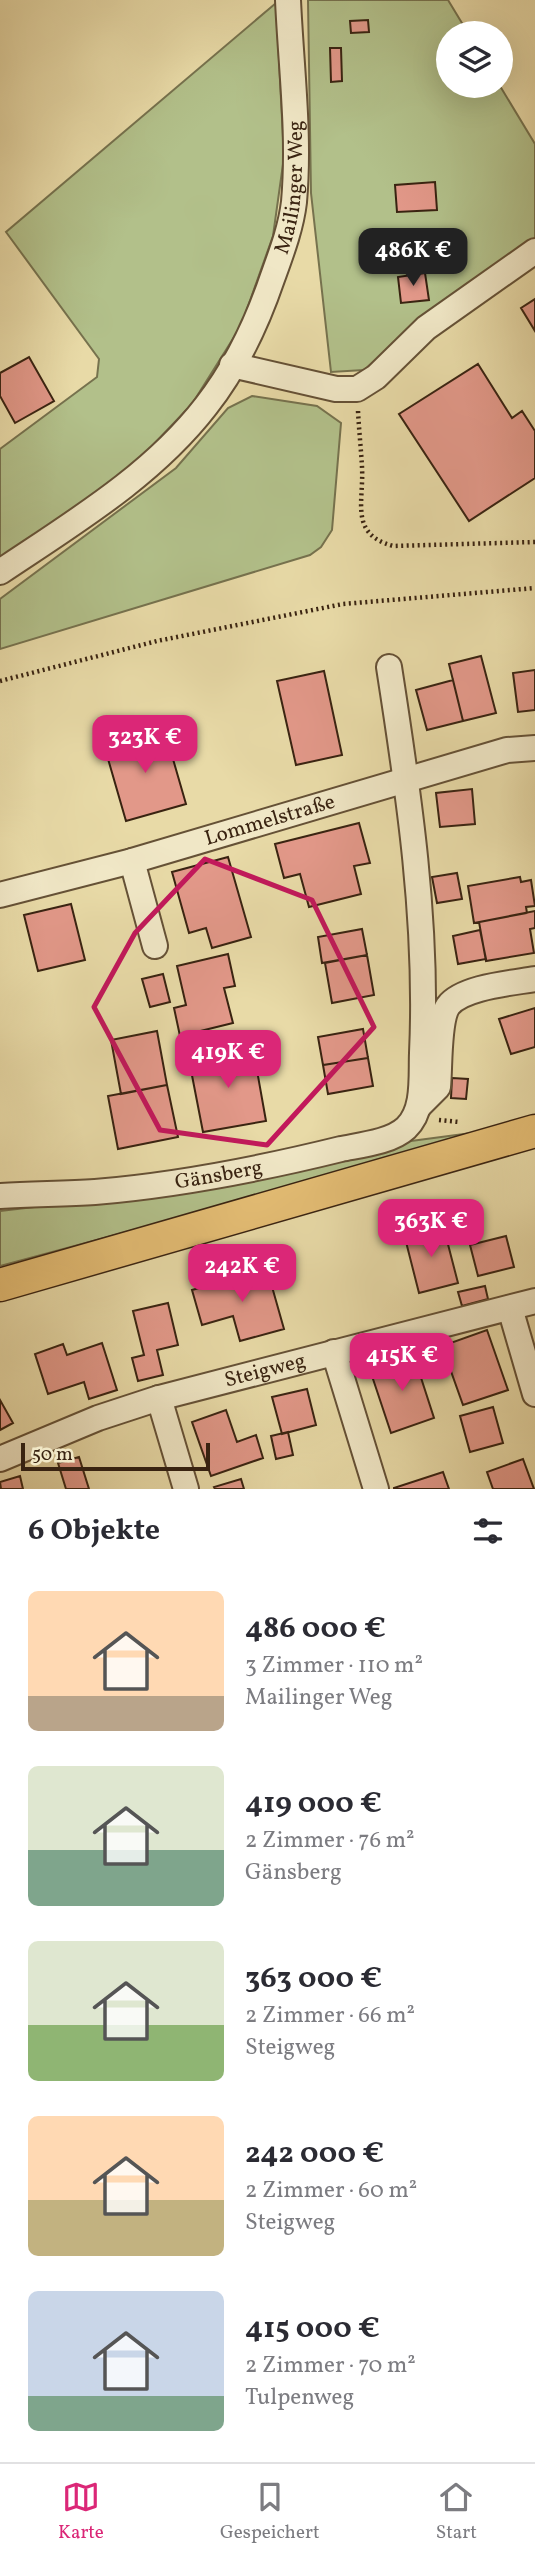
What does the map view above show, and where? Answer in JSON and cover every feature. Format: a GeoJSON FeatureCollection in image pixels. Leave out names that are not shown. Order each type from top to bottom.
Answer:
{"type":"FeatureCollection","features":[{"type":"Feature","properties":{"kind":"main road"},"geometry":{"type":"LineString","coordinates":[[0,1285],[535,1130]]}},
{"type":"Feature","properties":{"kind":"street","name":"Mailinger Weg"},"geometry":{"type":"LineString","coordinates":[[0,572],[91,511],[129,482],[174,441],[206,405],[232,365],[261,310],[284,246],[293,204],[296,155],[288,0]]}},
{"type":"Feature","properties":{"kind":"street"},"geometry":{"type":"LineString","coordinates":[[232,365],[336,389],[358,389],[376,377],[426,328],[535,251]]}},
{"type":"Feature","properties":{"kind":"street"},"geometry":{"type":"LineString","coordinates":[[389,667],[407,779],[422,937],[424,1013],[419,1105]]}},
{"type":"Feature","properties":{"kind":"street"},"geometry":{"type":"LineString","coordinates":[[407,779],[507,750],[535,748]]}},
{"type":"Feature","properties":{"kind":"street","name":"Lommelstraße"},"geometry":{"type":"LineString","coordinates":[[0,894],[132,861],[407,779]]}},
{"type":"Feature","properties":{"kind":"street"},"geometry":{"type":"LineString","coordinates":[[132,861],[155,946]]}},
{"type":"Feature","properties":{"kind":"street","name":"Gänsberg"},"geometry":{"type":"LineString","coordinates":[[0,1196],[95,1192],[189,1180],[283,1164],[387,1138],[404,1130],[419,1105],[438,1087],[443,1018],[447,1007],[458,997],[471,992],[535,979]]}},
{"type":"Feature","properties":{"kind":"street","name":"Steigweg"},"geometry":{"type":"LineString","coordinates":[[0,1459],[99,1418],[159,1398],[535,1301]]}},
{"type":"Feature","properties":{"kind":"street"},"geometry":{"type":"LineString","coordinates":[[510,1308],[535,1394]]}},
{"type":"Feature","properties":{"kind":"street"},"geometry":{"type":"LineString","coordinates":[[334,1352],[376,1489]]}},
{"type":"Feature","properties":{"kind":"street"},"geometry":{"type":"LineString","coordinates":[[159,1398],[186,1489]]}},
{"type":"Feature","properties":{"kind":"path"},"geometry":{"type":"LineString","coordinates":[[358,389],[362,470],[360,498],[362,519],[367,532],[393,546],[535,542]]}},
{"type":"Feature","properties":{"kind":"path"},"geometry":{"type":"LineString","coordinates":[[0,681],[157,641],[343,604],[535,588]]}},
{"type":"Feature","properties":{"kind":"highlighted area"},"geometry":{"type":"Polygon","coordinates":[[[205,859],[312,900],[374,1027],[267,1145],[160,1130],[94,1007],[135,933],[205,859]]]}},
{"type":"Feature","properties":{"kind":"green space"},"geometry":{"type":"Polygon","coordinates":[[[308,0],[448,0],[461,21],[436,21],[436,98],[507,98],[535,144],[535,242],[396,343],[364,370],[331,372],[311,193],[308,0]]]}},
{"type":"Feature","properties":{"kind":"green space"},"geometry":{"type":"Polygon","coordinates":[[[276,3],[284,157],[273,236],[241,326],[192,404],[133,466],[0,560],[0,449],[97,377],[99,359],[6,232],[276,3]]]}},
{"type":"Feature","properties":{"kind":"green space"},"geometry":{"type":"Polygon","coordinates":[[[252,396],[317,406],[341,423],[332,530],[321,547],[310,555],[0,649],[0,599],[176,468],[228,408],[252,396]]]}},
{"type":"Feature","properties":{"kind":"green space"},"geometry":{"type":"Polygon","coordinates":[[[479,1132],[278,1191],[0,1266],[0,1211],[181,1190],[305,1168],[411,1141],[479,1132]]]}},
{"type":"Feature","properties":{"kind":"building"},"geometry":{"type":"Polygon","coordinates":[[[368,20],[369,32],[351,33],[350,21],[368,20]]]}},
{"type":"Feature","properties":{"kind":"building"},"geometry":{"type":"Polygon","coordinates":[[[330,48],[341,48],[342,81],[331,82],[330,48]]]}},
{"type":"Feature","properties":{"kind":"building"},"geometry":{"type":"Polygon","coordinates":[[[435,182],[437,210],[397,212],[395,185],[435,182]]]}},
{"type":"Feature","properties":{"kind":"building"},"geometry":{"type":"Polygon","coordinates":[[[425,273],[429,300],[401,303],[398,277],[425,273]]]}},
{"type":"Feature","properties":{"kind":"building"},"geometry":{"type":"Polygon","coordinates":[[[535,299],[535,331],[521,308],[535,299]]]}},
{"type":"Feature","properties":{"kind":"building"},"geometry":{"type":"Polygon","coordinates":[[[29,357],[54,401],[15,423],[0,396],[0,373],[29,357]]]}},
{"type":"Feature","properties":{"kind":"building"},"geometry":{"type":"Polygon","coordinates":[[[478,364],[512,418],[522,411],[535,431],[535,478],[469,521],[399,414],[478,364]]]}},
{"type":"Feature","properties":{"kind":"building"},"geometry":{"type":"Polygon","coordinates":[[[481,656],[496,713],[463,721],[449,664],[481,656]]]}},
{"type":"Feature","properties":{"kind":"building"},"geometry":{"type":"Polygon","coordinates":[[[535,670],[535,710],[518,712],[513,673],[535,670]]]}},
{"type":"Feature","properties":{"kind":"building"},"geometry":{"type":"Polygon","coordinates":[[[324,671],[342,755],[296,765],[277,681],[324,671]]]}},
{"type":"Feature","properties":{"kind":"building"},"geometry":{"type":"Polygon","coordinates":[[[453,680],[463,721],[427,730],[416,690],[453,680]]]}},
{"type":"Feature","properties":{"kind":"building"},"geometry":{"type":"Polygon","coordinates":[[[164,728],[186,804],[126,821],[104,745],[164,728]]]}},
{"type":"Feature","properties":{"kind":"building"},"geometry":{"type":"Polygon","coordinates":[[[472,789],[475,824],[440,827],[436,793],[472,789]]]}},
{"type":"Feature","properties":{"kind":"building"},"geometry":{"type":"Polygon","coordinates":[[[359,823],[370,863],[354,866],[361,894],[309,907],[300,874],[284,878],[275,844],[359,823]]]}},
{"type":"Feature","properties":{"kind":"building"},"geometry":{"type":"Polygon","coordinates":[[[228,857],[251,937],[212,948],[206,928],[189,933],[172,872],[228,857]]]}},
{"type":"Feature","properties":{"kind":"building"},"geometry":{"type":"Polygon","coordinates":[[[457,873],[462,899],[437,903],[432,877],[457,873]]]}},
{"type":"Feature","properties":{"kind":"building"},"geometry":{"type":"Polygon","coordinates":[[[520,877],[521,882],[531,880],[535,906],[526,907],[527,913],[474,923],[468,886],[520,877]]]}},
{"type":"Feature","properties":{"kind":"building"},"geometry":{"type":"Polygon","coordinates":[[[71,904],[85,960],[38,971],[24,915],[71,904]]]}},
{"type":"Feature","properties":{"kind":"building"},"geometry":{"type":"Polygon","coordinates":[[[535,911],[535,928],[530,929],[534,953],[486,961],[479,922],[535,911]]]}},
{"type":"Feature","properties":{"kind":"building"},"geometry":{"type":"Polygon","coordinates":[[[362,929],[367,955],[322,963],[318,937],[362,929]]]}},
{"type":"Feature","properties":{"kind":"building"},"geometry":{"type":"Polygon","coordinates":[[[480,930],[486,959],[458,964],[453,936],[480,930]]]}},
{"type":"Feature","properties":{"kind":"building"},"geometry":{"type":"Polygon","coordinates":[[[228,954],[235,986],[224,988],[233,1023],[180,1036],[174,1008],[186,1005],[177,966],[228,954]]]}},
{"type":"Feature","properties":{"kind":"building"},"geometry":{"type":"Polygon","coordinates":[[[367,955],[374,995],[332,1003],[325,963],[367,955]]]}},
{"type":"Feature","properties":{"kind":"building"},"geometry":{"type":"Polygon","coordinates":[[[163,974],[170,1002],[150,1007],[142,979],[163,974]]]}},
{"type":"Feature","properties":{"kind":"building"},"geometry":{"type":"Polygon","coordinates":[[[535,1008],[535,1047],[511,1054],[499,1019],[535,1008]]]}},
{"type":"Feature","properties":{"kind":"building"},"geometry":{"type":"Polygon","coordinates":[[[363,1029],[368,1058],[323,1065],[318,1037],[363,1029]]]}},
{"type":"Feature","properties":{"kind":"building"},"geometry":{"type":"Polygon","coordinates":[[[157,1031],[167,1085],[121,1094],[111,1040],[157,1031]]]}},
{"type":"Feature","properties":{"kind":"building"},"geometry":{"type":"Polygon","coordinates":[[[253,1048],[266,1121],[203,1132],[189,1060],[253,1048]]]}},
{"type":"Feature","properties":{"kind":"building"},"geometry":{"type":"Polygon","coordinates":[[[368,1058],[373,1086],[328,1094],[323,1065],[368,1058]]]}},
{"type":"Feature","properties":{"kind":"building"},"geometry":{"type":"Polygon","coordinates":[[[452,1078],[468,1079],[466,1099],[451,1098],[452,1078]]]}},
{"type":"Feature","properties":{"kind":"building"},"geometry":{"type":"Polygon","coordinates":[[[167,1085],[178,1137],[118,1149],[108,1096],[167,1085]]]}},
{"type":"Feature","properties":{"kind":"building"},"geometry":{"type":"Polygon","coordinates":[[[443,1225],[458,1283],[419,1293],[404,1234],[443,1225]]]}},
{"type":"Feature","properties":{"kind":"building"},"geometry":{"type":"Polygon","coordinates":[[[506,1236],[514,1267],[478,1276],[470,1245],[506,1236]]]}},
{"type":"Feature","properties":{"kind":"building"},"geometry":{"type":"Polygon","coordinates":[[[267,1269],[284,1329],[240,1341],[233,1316],[202,1325],[192,1290],[267,1269]]]}},
{"type":"Feature","properties":{"kind":"building"},"geometry":{"type":"Polygon","coordinates":[[[485,1286],[488,1299],[462,1306],[458,1292],[485,1286]]]}},
{"type":"Feature","properties":{"kind":"building"},"geometry":{"type":"Polygon","coordinates":[[[168,1303],[178,1345],[157,1350],[163,1375],[138,1381],[132,1358],[144,1355],[133,1311],[168,1303]]]}},
{"type":"Feature","properties":{"kind":"building"},"geometry":{"type":"Polygon","coordinates":[[[487,1330],[508,1390],[463,1405],[442,1346],[487,1330]]]}},
{"type":"Feature","properties":{"kind":"building"},"geometry":{"type":"Polygon","coordinates":[[[102,1343],[117,1390],[89,1399],[84,1382],[48,1394],[35,1354],[63,1344],[67,1355],[102,1343]]]}},
{"type":"Feature","properties":{"kind":"building"},"geometry":{"type":"Polygon","coordinates":[[[413,1353],[434,1418],[391,1433],[369,1367],[413,1353]]]}},
{"type":"Feature","properties":{"kind":"building"},"geometry":{"type":"Polygon","coordinates":[[[307,1389],[316,1425],[282,1434],[272,1397],[307,1389]]]}},
{"type":"Feature","properties":{"kind":"building"},"geometry":{"type":"Polygon","coordinates":[[[0,1400],[13,1423],[0,1430],[0,1400]]]}},
{"type":"Feature","properties":{"kind":"building"},"geometry":{"type":"Polygon","coordinates":[[[493,1407],[503,1443],[470,1452],[460,1416],[493,1407]]]}},
{"type":"Feature","properties":{"kind":"building"},"geometry":{"type":"Polygon","coordinates":[[[226,1410],[237,1442],[256,1435],[263,1458],[211,1476],[192,1422],[226,1410]]]}},
{"type":"Feature","properties":{"kind":"building"},"geometry":{"type":"Polygon","coordinates":[[[288,1432],[293,1455],[276,1459],[271,1436],[288,1432]]]}},
{"type":"Feature","properties":{"kind":"building"},"geometry":{"type":"Polygon","coordinates":[[[79,1457],[89,1489],[66,1489],[58,1463],[79,1457]]]}},
{"type":"Feature","properties":{"kind":"building"},"geometry":{"type":"Polygon","coordinates":[[[523,1459],[534,1489],[493,1489],[487,1472],[523,1459]]]}},
{"type":"Feature","properties":{"kind":"building"},"geometry":{"type":"Polygon","coordinates":[[[443,1472],[449,1489],[394,1489],[394,1488],[443,1472]]]}},
{"type":"Feature","properties":{"kind":"building"},"geometry":{"type":"Polygon","coordinates":[[[20,1476],[23,1489],[1,1489],[0,1482],[20,1476]]]}},
{"type":"Feature","properties":{"kind":"building"},"geometry":{"type":"Polygon","coordinates":[[[241,1479],[244,1489],[214,1487],[241,1479]]]}}]}
